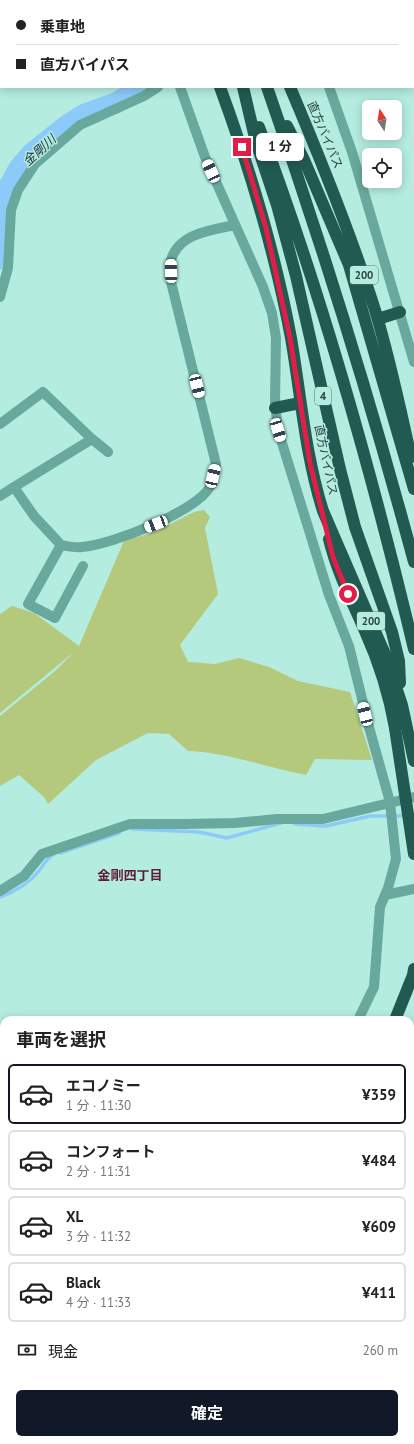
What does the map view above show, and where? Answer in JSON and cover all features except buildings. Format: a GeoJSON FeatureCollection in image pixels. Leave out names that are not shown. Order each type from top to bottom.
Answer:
{"type":"FeatureCollection","features":[{"type":"Feature","properties":{"kind":"highway","name":"直方バイパス"},"geometry":{"type":"LineString","coordinates":[[220,88],[242,147],[266,228],[290,338],[310,463],[323,511],[388,660],[402,705],[401,726],[414,761]]}},
{"type":"Feature","properties":{"kind":"highway"},"geometry":{"type":"LineString","coordinates":[[244,88],[278,178],[334,348],[414,649]]}},
{"type":"Feature","properties":{"kind":"highway","name":"4"},"geometry":{"type":"LineString","coordinates":[[244,88],[256,142],[277,205],[296,276],[340,469],[355,527],[392,632],[399,661],[402,705]]}},
{"type":"Feature","properties":{"kind":"highway"},"geometry":{"type":"LineString","coordinates":[[267,88],[296,171],[350,339],[389,468],[414,562]]}},
{"type":"Feature","properties":{"kind":"highway"},"geometry":{"type":"LineString","coordinates":[[268,88],[305,162],[349,265],[414,489]]}},
{"type":"Feature","properties":{"kind":"highway","name":"直方バイパス"},"geometry":{"type":"LineString","coordinates":[[290,88],[322,163],[362,268],[394,378],[414,470]]}},
{"type":"Feature","properties":{"kind":"highway"},"geometry":{"type":"LineString","coordinates":[[378,319],[400,312]]}},
{"type":"Feature","properties":{"kind":"highway"},"geometry":{"type":"LineString","coordinates":[[276,408],[300,403]]}},
{"type":"Feature","properties":{"kind":"highway"},"geometry":{"type":"LineString","coordinates":[[323,511],[333,557],[380,666],[389,697],[401,726],[414,854]]}},
{"type":"Feature","properties":{"kind":"highway"},"geometry":{"type":"LineString","coordinates":[[397,1016],[414,969]]}},
{"type":"Feature","properties":{"kind":"street"},"geometry":{"type":"LineString","coordinates":[[0,297],[8,268],[11,210],[18,190],[35,164],[80,125],[144,96],[156,88]]}},
{"type":"Feature","properties":{"kind":"street"},"geometry":{"type":"LineString","coordinates":[[180,88],[205,157],[262,287],[272,314],[276,338],[276,408],[280,437],[329,595],[349,646],[369,727],[390,802],[396,859],[380,907],[374,987],[360,1016]]}},
{"type":"Feature","properties":{"kind":"street"},"geometry":{"type":"LineString","coordinates":[[329,88],[352,152],[414,362]]}},
{"type":"Feature","properties":{"kind":"street"},"geometry":{"type":"LineString","coordinates":[[14,488],[34,516],[61,545],[82,547],[121,537],[156,524],[189,506],[210,487],[216,464],[171,282],[171,260],[185,240],[203,232],[235,225]]}},
{"type":"Feature","properties":{"kind":"street"},"geometry":{"type":"LineString","coordinates":[[0,424],[43,392],[92,439],[108,452]]}},
{"type":"Feature","properties":{"kind":"street"},"geometry":{"type":"LineString","coordinates":[[0,496],[92,439]]}},
{"type":"Feature","properties":{"kind":"street"},"geometry":{"type":"LineString","coordinates":[[61,545],[28,604],[55,618],[83,566]]}},
{"type":"Feature","properties":{"kind":"street"},"geometry":{"type":"LineString","coordinates":[[0,891],[24,876],[42,854],[130,824],[235,823],[277,819],[323,819],[414,797]]}},
{"type":"Feature","properties":{"kind":"street"},"geometry":{"type":"LineString","coordinates":[[385,895],[414,889]]}},
{"type":"Feature","properties":{"kind":"green space"},"geometry":{"type":"Polygon","coordinates":[[[204,510],[210,517],[205,528],[218,594],[180,645],[188,662],[215,664],[239,658],[269,667],[298,681],[350,692],[372,760],[315,759],[306,775],[232,757],[188,751],[169,734],[148,733],[96,760],[48,804],[44,797],[19,775],[0,786],[0,716],[55,671],[74,652],[0,713],[0,614],[12,606],[34,613],[79,646],[124,541],[155,532],[194,512],[204,510]]]}},
{"type":"Feature","properties":{"kind":"waterway","name":"金剛川"},"geometry":{"type":"LineString","coordinates":[[0,259],[5,194],[19,168],[31,154],[66,126],[85,114],[116,103],[140,88]]}},
{"type":"Feature","properties":{"kind":"waterway"},"geometry":{"type":"LineString","coordinates":[[397,816],[407,815]]}},
{"type":"Feature","properties":{"kind":"waterway"},"geometry":{"type":"LineString","coordinates":[[295,824],[326,826],[370,816],[387,816]]}},
{"type":"Feature","properties":{"kind":"waterway"},"geometry":{"type":"LineString","coordinates":[[132,829],[199,832],[227,838],[281,823]]}},
{"type":"Feature","properties":{"kind":"waterway"},"geometry":{"type":"LineString","coordinates":[[60,853],[119,833]]}},
{"type":"Feature","properties":{"kind":"waterway"},"geometry":{"type":"LineString","coordinates":[[0,897],[29,881],[54,854]]}},
{"type":"Feature","properties":{"kind":"district","name":"金剛四丁目"},"geometry":{"type":"Point","coordinates":[130,875]}},
{"type":"Feature","properties":{"kind":"route"},"geometry":{"type":"LineString","coordinates":[[242,147],[266,228],[290,338],[310,463],[317,493],[323,511],[333,557],[348,594]]}}]}
